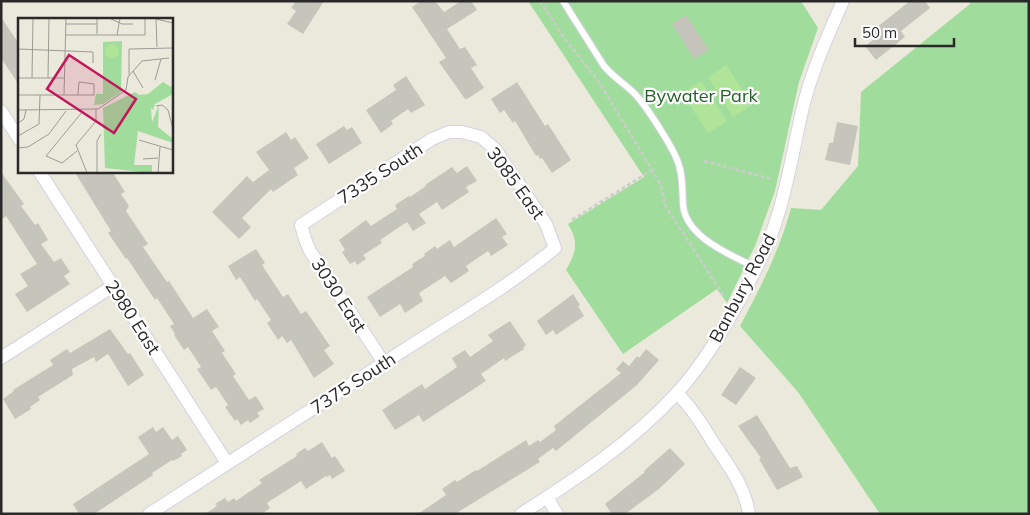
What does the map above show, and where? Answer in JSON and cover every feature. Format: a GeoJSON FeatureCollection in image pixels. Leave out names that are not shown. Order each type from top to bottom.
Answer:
{"type":"FeatureCollection","features":[{"type":"Feature","properties":{"kind":"street","name":"Banbury Road"},"geometry":{"type":"LineString","coordinates":[[521,514],[588,470],[661,409],[677,393],[725,326],[756,268],[777,219],[789,175],[802,110],[825,41],[843,1]]}},
{"type":"Feature","properties":{"kind":"street"},"geometry":{"type":"LineString","coordinates":[[1,111],[18,137]]}},
{"type":"Feature","properties":{"kind":"street","name":"7335 South"},"geometry":{"type":"LineString","coordinates":[[301,224],[432,139],[449,132],[462,132]]}},
{"type":"Feature","properties":{"kind":"street","name":"3085 East"},"geometry":{"type":"LineString","coordinates":[[462,132],[481,137],[495,149],[546,224],[555,248]]}},
{"type":"Feature","properties":{"kind":"street","name":"2980 East"},"geometry":{"type":"LineString","coordinates":[[41,172],[226,463]]}},
{"type":"Feature","properties":{"kind":"street","name":"3030 East"},"geometry":{"type":"LineString","coordinates":[[301,224],[310,251],[384,363]]}},
{"type":"Feature","properties":{"kind":"street","name":"7375 South"},"geometry":{"type":"LineString","coordinates":[[149,514],[529,270],[555,248]]}},
{"type":"Feature","properties":{"kind":"street"},"geometry":{"type":"LineString","coordinates":[[1,358],[112,286]]}},
{"type":"Feature","properties":{"kind":"street"},"geometry":{"type":"LineString","coordinates":[[677,393],[690,405],[736,477],[743,491],[749,514]]}},
{"type":"Feature","properties":{"kind":"street"},"geometry":{"type":"LineString","coordinates":[[547,497],[557,514]]}},
{"type":"Feature","properties":{"kind":"lane"},"geometry":{"type":"LineString","coordinates":[[563,1],[604,66],[610,74],[636,95],[644,105],[675,155],[683,182],[682,205],[686,219],[693,230],[705,239],[756,268]]}},
{"type":"Feature","properties":{"kind":"path"},"geometry":{"type":"LineString","coordinates":[[540,1],[562,35],[599,82],[652,170],[660,185],[665,205],[725,298]]}},
{"type":"Feature","properties":{"kind":"path"},"geometry":{"type":"LineString","coordinates":[[704,161],[772,179]]}},
{"type":"Feature","properties":{"kind":"path"},"geometry":{"type":"LineString","coordinates":[[572,220],[652,170]]}},
{"type":"Feature","properties":{"kind":"green space","name":"Bywater Park"},"geometry":{"type":"Polygon","coordinates":[[[528,1],[801,1],[818,28],[799,82],[775,191],[755,246],[727,303],[717,289],[623,354],[566,270],[575,247],[574,236],[568,224],[644,177],[528,1]]]}},
{"type":"Feature","properties":{"kind":"green space"},"geometry":{"type":"Polygon","coordinates":[[[970,1],[1029,1],[1029,514],[880,514],[798,392],[740,326],[775,254],[791,208],[821,210],[858,166],[861,92],[970,4],[970,1]]]}},
{"type":"Feature","properties":{"kind":"green space"},"geometry":{"type":"Polygon","coordinates":[[[726,65],[752,105],[733,117],[708,77],[726,65]]]}},
{"type":"Feature","properties":{"kind":"green space"},"geometry":{"type":"Polygon","coordinates":[[[701,81],[727,121],[708,133],[682,93],[701,81]]]}},
{"type":"Feature","properties":{"kind":"building"},"geometry":{"type":"Polygon","coordinates":[[[296,1],[324,1],[303,34],[287,24],[296,11],[291,8],[296,1]]]}},
{"type":"Feature","properties":{"kind":"building"},"geometry":{"type":"Polygon","coordinates":[[[421,1],[435,1],[444,12],[461,1],[471,1],[477,10],[447,29],[460,49],[465,47],[477,65],[471,68],[484,88],[467,99],[465,99],[439,62],[446,58],[412,7],[421,1]]]}},
{"type":"Feature","properties":{"kind":"building"},"geometry":{"type":"Polygon","coordinates":[[[910,1],[925,1],[930,8],[901,31],[905,37],[876,60],[865,46],[876,38],[871,32],[910,1]]]}},
{"type":"Feature","properties":{"kind":"building"},"geometry":{"type":"Polygon","coordinates":[[[686,15],[709,50],[694,59],[672,24],[686,15]]]}},
{"type":"Feature","properties":{"kind":"building"},"geometry":{"type":"Polygon","coordinates":[[[1,17],[18,42],[18,84],[1,58],[1,17]]]}},
{"type":"Feature","properties":{"kind":"building"},"geometry":{"type":"Polygon","coordinates":[[[406,76],[425,105],[411,113],[408,109],[391,121],[393,124],[381,133],[366,110],[396,90],[393,85],[406,76]]]}},
{"type":"Feature","properties":{"kind":"building"},"geometry":{"type":"Polygon","coordinates":[[[517,82],[545,126],[548,124],[571,160],[552,173],[542,158],[540,159],[538,155],[536,156],[515,121],[513,123],[504,110],[500,113],[491,99],[517,82]]]}},
{"type":"Feature","properties":{"kind":"building"},"geometry":{"type":"Polygon","coordinates":[[[837,122],[858,126],[850,165],[825,160],[829,143],[833,143],[837,122]]]}},
{"type":"Feature","properties":{"kind":"building"},"geometry":{"type":"Polygon","coordinates":[[[344,126],[347,130],[352,127],[362,143],[329,164],[316,144],[344,126]]]}},
{"type":"Feature","properties":{"kind":"building"},"geometry":{"type":"Polygon","coordinates":[[[286,132],[291,140],[295,137],[309,158],[294,168],[298,175],[273,192],[271,189],[242,218],[251,227],[239,239],[212,212],[247,176],[253,182],[269,170],[256,152],[286,132]]]}},
{"type":"Feature","properties":{"kind":"building"},"geometry":{"type":"Polygon","coordinates":[[[467,166],[477,181],[466,187],[469,192],[442,210],[437,202],[419,214],[426,223],[413,231],[407,222],[380,240],[382,243],[363,255],[366,259],[357,265],[355,261],[350,264],[342,252],[345,250],[339,240],[366,220],[371,226],[397,209],[395,205],[410,197],[452,167],[457,173],[467,166]]]}},
{"type":"Feature","properties":{"kind":"building"},"geometry":{"type":"Polygon","coordinates":[[[1,172],[24,204],[21,206],[35,225],[38,223],[48,240],[41,244],[54,262],[61,258],[70,272],[64,276],[70,284],[27,312],[15,294],[28,286],[20,274],[37,264],[6,216],[1,220],[1,172]]]}},
{"type":"Feature","properties":{"kind":"building"},"geometry":{"type":"Polygon","coordinates":[[[75,172],[113,172],[125,192],[121,194],[129,206],[126,211],[148,244],[143,247],[167,282],[169,281],[193,318],[207,309],[219,327],[212,331],[225,351],[222,353],[236,374],[233,376],[249,400],[256,396],[264,409],[257,413],[260,416],[250,423],[248,420],[241,425],[237,419],[235,421],[225,407],[228,405],[216,387],[211,390],[197,369],[201,367],[188,347],[184,350],[174,335],[170,326],[174,324],[157,298],[155,300],[108,233],[111,231],[75,172]]]}},
{"type":"Feature","properties":{"kind":"building"},"geometry":{"type":"Polygon","coordinates":[[[496,218],[507,234],[502,237],[508,245],[491,256],[488,251],[466,266],[469,271],[451,283],[445,276],[419,293],[423,301],[405,313],[400,304],[380,317],[367,297],[413,267],[412,264],[425,256],[424,254],[435,246],[437,249],[450,240],[454,247],[496,218]]]}},
{"type":"Feature","properties":{"kind":"building"},"geometry":{"type":"Polygon","coordinates":[[[256,249],[265,263],[262,265],[283,297],[288,294],[301,314],[306,311],[330,346],[324,350],[334,364],[314,378],[291,340],[287,343],[282,336],[278,340],[267,323],[271,320],[257,299],[255,301],[240,277],[236,280],[228,266],[256,249]]]}},
{"type":"Feature","properties":{"kind":"building"},"geometry":{"type":"Polygon","coordinates":[[[573,294],[584,316],[556,335],[553,330],[546,335],[537,321],[573,294]]]}},
{"type":"Feature","properties":{"kind":"building"},"geometry":{"type":"Polygon","coordinates":[[[510,321],[526,345],[524,349],[505,361],[504,358],[481,374],[486,381],[423,422],[419,415],[395,430],[382,410],[422,384],[425,389],[457,367],[452,358],[465,350],[470,357],[493,341],[488,335],[510,321]]]}},
{"type":"Feature","properties":{"kind":"building"},"geometry":{"type":"Polygon","coordinates":[[[110,329],[128,354],[130,353],[144,375],[128,386],[108,354],[96,362],[94,357],[72,369],[73,375],[38,397],[40,400],[30,407],[31,409],[15,419],[3,399],[13,390],[53,365],[50,360],[67,349],[70,353],[110,329]]]}},
{"type":"Feature","properties":{"kind":"building"},"geometry":{"type":"Polygon","coordinates":[[[646,349],[659,360],[637,385],[556,451],[553,448],[538,459],[540,462],[455,514],[418,514],[446,495],[442,489],[455,480],[457,482],[477,471],[526,440],[529,446],[538,440],[540,442],[556,430],[554,426],[621,373],[616,369],[623,361],[629,366],[646,349]]]}},
{"type":"Feature","properties":{"kind":"building"},"geometry":{"type":"Polygon","coordinates":[[[740,367],[756,378],[736,405],[721,395],[740,367]]]}},
{"type":"Feature","properties":{"kind":"building"},"geometry":{"type":"Polygon","coordinates":[[[757,415],[790,468],[797,466],[803,477],[777,490],[759,459],[761,458],[738,426],[757,415]]]}},
{"type":"Feature","properties":{"kind":"building"},"geometry":{"type":"Polygon","coordinates":[[[153,427],[156,432],[163,427],[172,440],[178,436],[187,450],[181,454],[182,456],[152,473],[153,475],[94,514],[79,514],[73,504],[149,454],[138,437],[153,427]]]}},
{"type":"Feature","properties":{"kind":"building"},"geometry":{"type":"Polygon","coordinates":[[[322,442],[332,458],[335,456],[345,471],[332,479],[330,475],[326,476],[306,489],[301,481],[267,503],[270,508],[262,514],[205,514],[217,506],[215,504],[225,498],[228,502],[234,498],[236,501],[262,483],[259,480],[297,456],[296,454],[305,448],[308,451],[322,442]]]}},
{"type":"Feature","properties":{"kind":"building"},"geometry":{"type":"Polygon","coordinates":[[[670,448],[685,464],[659,489],[625,514],[612,514],[605,504],[645,472],[670,448]]]}}]}
